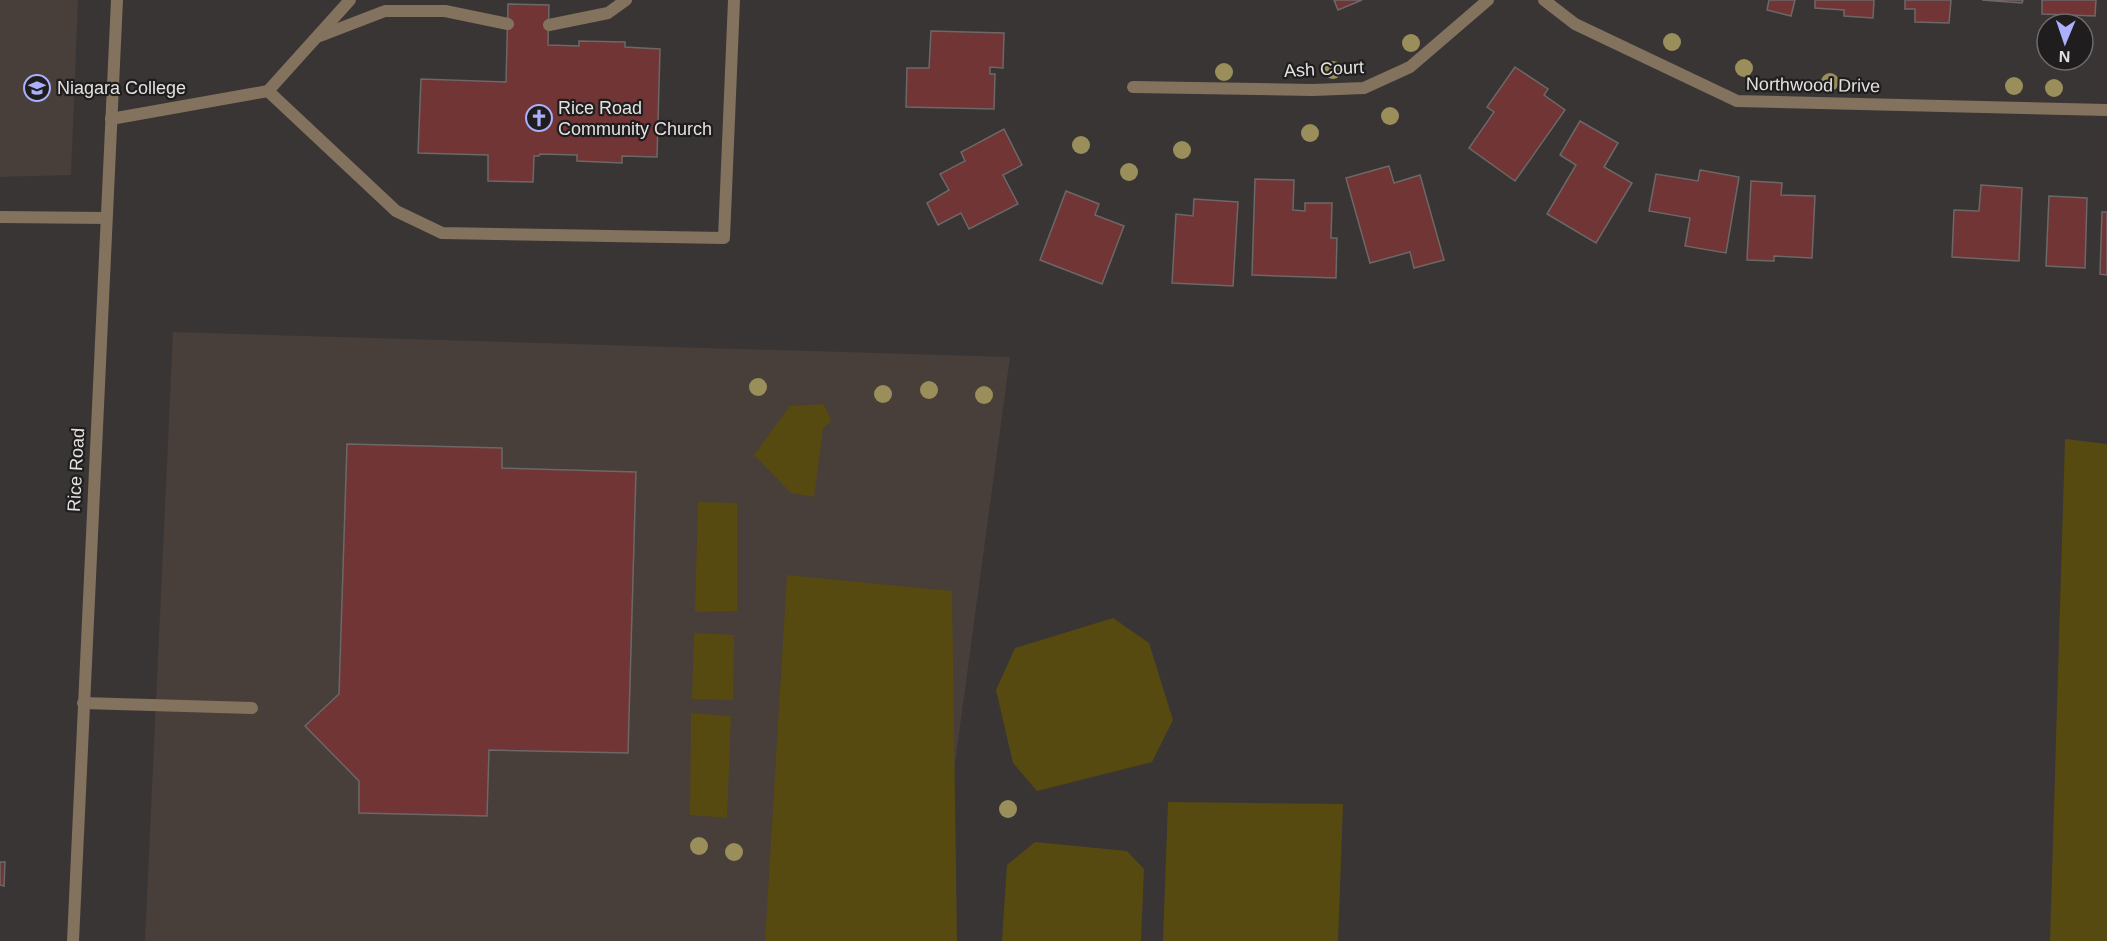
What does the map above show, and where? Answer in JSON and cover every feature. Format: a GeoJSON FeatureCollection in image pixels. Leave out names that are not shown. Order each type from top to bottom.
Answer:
{"type":"FeatureCollection","features":[{"type":"Feature","properties":{"kind":"street","name":"Rice Road"},"geometry":{"type":"LineString","coordinates":[[73,941],[117,0]]}},
{"type":"Feature","properties":{"kind":"street"},"geometry":{"type":"LineString","coordinates":[[111,119],[268,91],[350,0]]}},
{"type":"Feature","properties":{"kind":"street"},"geometry":{"type":"LineString","coordinates":[[549,25],[608,13],[626,0]]}},
{"type":"Feature","properties":{"kind":"street"},"geometry":{"type":"LineString","coordinates":[[268,91],[396,211],[442,232],[724,238],[734,0]]}},
{"type":"Feature","properties":{"kind":"street","name":"Ash Court"},"geometry":{"type":"LineString","coordinates":[[1133,87],[1313,90],[1364,88],[1410,67],[1488,0]]}},
{"type":"Feature","properties":{"kind":"street","name":"Northwood Drive"},"geometry":{"type":"LineString","coordinates":[[1544,0],[1575,24],[1737,102],[2107,110]]}},
{"type":"Feature","properties":{"kind":"street"},"geometry":{"type":"LineString","coordinates":[[316,37],[385,11],[445,11],[508,24]]}},
{"type":"Feature","properties":{"kind":"street"},"geometry":{"type":"LineString","coordinates":[[0,217],[106,218]]}},
{"type":"Feature","properties":{"kind":"street"},"geometry":{"type":"LineString","coordinates":[[83,703],[252,708]]}},
{"type":"Feature","properties":{"kind":"shaded area","name":"Niagara College"},"geometry":{"type":"Polygon","coordinates":[[[0,0],[78,0],[71,175],[0,177],[0,0]]]}},
{"type":"Feature","properties":{"kind":"shaded area"},"geometry":{"type":"Polygon","coordinates":[[[173,332],[1010,357],[931,941],[145,941],[173,332]]]}},
{"type":"Feature","properties":{"kind":"shaded area"},"geometry":{"type":"Polygon","coordinates":[[[824,404],[831,421],[823,428],[814,497],[791,493],[754,455],[790,406],[824,404]]]}},
{"type":"Feature","properties":{"kind":"shaded area"},"geometry":{"type":"Polygon","coordinates":[[[2065,439],[2107,444],[2107,941],[2050,941],[2065,439]]]}},
{"type":"Feature","properties":{"kind":"shaded area"},"geometry":{"type":"Polygon","coordinates":[[[698,502],[737,503],[737,611],[695,612],[698,502]]]}},
{"type":"Feature","properties":{"kind":"shaded area"},"geometry":{"type":"Polygon","coordinates":[[[787,575],[952,591],[957,941],[765,941],[787,575]]]}},
{"type":"Feature","properties":{"kind":"shaded area"},"geometry":{"type":"Polygon","coordinates":[[[1113,618],[1149,643],[1173,720],[1152,762],[1037,791],[1013,763],[996,690],[1015,648],[1113,618]]]}},
{"type":"Feature","properties":{"kind":"shaded area"},"geometry":{"type":"Polygon","coordinates":[[[694,633],[734,635],[733,700],[692,699],[694,633]]]}},
{"type":"Feature","properties":{"kind":"shaded area"},"geometry":{"type":"Polygon","coordinates":[[[691,713],[731,716],[727,818],[690,815],[691,713]]]}},
{"type":"Feature","properties":{"kind":"shaded area"},"geometry":{"type":"Polygon","coordinates":[[[1168,802],[1343,804],[1338,941],[1163,941],[1168,802]]]}},
{"type":"Feature","properties":{"kind":"shaded area"},"geometry":{"type":"Polygon","coordinates":[[[1035,842],[1127,851],[1144,869],[1141,941],[1002,941],[1007,865],[1035,842]]]}},
{"type":"Feature","properties":{"kind":"building"},"geometry":{"type":"Polygon","coordinates":[[[1334,0],[1362,0],[1338,10],[1334,0]]]}},
{"type":"Feature","properties":{"kind":"building"},"geometry":{"type":"Polygon","coordinates":[[[1769,0],[1795,0],[1791,16],[1767,10],[1769,0]]]}},
{"type":"Feature","properties":{"kind":"building"},"geometry":{"type":"Polygon","coordinates":[[[1815,0],[1874,0],[1873,18],[1844,16],[1844,10],[1815,8],[1815,0]]]}},
{"type":"Feature","properties":{"kind":"building"},"geometry":{"type":"Polygon","coordinates":[[[1905,0],[1951,0],[1949,23],[1915,22],[1915,9],[1905,9],[1905,0]]]}},
{"type":"Feature","properties":{"kind":"building"},"geometry":{"type":"Polygon","coordinates":[[[1982,0],[2023,0],[2022,3],[1982,0]]]}},
{"type":"Feature","properties":{"kind":"building"},"geometry":{"type":"Polygon","coordinates":[[[2042,0],[2096,0],[2095,16],[2095,12],[2042,12],[2042,0]]]}},
{"type":"Feature","properties":{"kind":"building","name":"Rice Road Community Church"},"geometry":{"type":"Polygon","coordinates":[[[508,4],[549,5],[548,45],[579,46],[579,41],[625,42],[625,47],[660,49],[657,157],[622,156],[622,163],[577,161],[577,155],[540,154],[534,156],[533,182],[488,181],[488,155],[418,153],[421,79],[506,82],[508,4]]]}},
{"type":"Feature","properties":{"kind":"building"},"geometry":{"type":"Polygon","coordinates":[[[931,31],[1004,33],[1003,68],[990,67],[990,74],[995,74],[994,109],[906,107],[907,68],[929,68],[931,31]]]}},
{"type":"Feature","properties":{"kind":"building"},"geometry":{"type":"Polygon","coordinates":[[[1515,67],[1548,89],[1544,95],[1565,110],[1515,181],[1469,148],[1494,112],[1487,107],[1515,67]]]}},
{"type":"Feature","properties":{"kind":"building"},"geometry":{"type":"Polygon","coordinates":[[[1580,121],[1618,143],[1604,167],[1632,183],[1596,243],[1547,214],[1576,165],[1560,155],[1580,121]]]}},
{"type":"Feature","properties":{"kind":"building"},"geometry":{"type":"Polygon","coordinates":[[[1004,129],[1022,165],[1003,175],[1018,204],[969,229],[961,213],[938,225],[927,203],[949,190],[940,174],[965,161],[961,152],[1004,129]]]}},
{"type":"Feature","properties":{"kind":"building"},"geometry":{"type":"Polygon","coordinates":[[[1389,166],[1394,183],[1420,175],[1444,260],[1414,268],[1410,252],[1370,263],[1346,178],[1389,166]]]}},
{"type":"Feature","properties":{"kind":"building"},"geometry":{"type":"Polygon","coordinates":[[[1700,170],[1739,177],[1726,253],[1685,246],[1690,218],[1649,211],[1656,174],[1698,181],[1700,170]]]}},
{"type":"Feature","properties":{"kind":"building"},"geometry":{"type":"Polygon","coordinates":[[[1255,179],[1294,180],[1293,210],[1305,211],[1305,203],[1332,203],[1331,238],[1337,238],[1336,278],[1252,275],[1255,179]]]}},
{"type":"Feature","properties":{"kind":"building"},"geometry":{"type":"Polygon","coordinates":[[[1751,181],[1782,183],[1781,195],[1815,196],[1812,258],[1774,256],[1774,261],[1747,260],[1751,181]]]}},
{"type":"Feature","properties":{"kind":"building"},"geometry":{"type":"Polygon","coordinates":[[[1981,185],[2022,188],[2019,261],[1952,257],[1954,210],[1979,211],[1981,185]]]}},
{"type":"Feature","properties":{"kind":"building"},"geometry":{"type":"Polygon","coordinates":[[[1066,191],[1099,204],[1095,215],[1124,226],[1102,284],[1040,260],[1066,191]]]}},
{"type":"Feature","properties":{"kind":"building"},"geometry":{"type":"Polygon","coordinates":[[[2049,196],[2087,198],[2085,268],[2046,266],[2049,196]]]}},
{"type":"Feature","properties":{"kind":"building"},"geometry":{"type":"Polygon","coordinates":[[[1194,199],[1238,202],[1233,286],[1172,283],[1176,214],[1193,216],[1194,199]]]}},
{"type":"Feature","properties":{"kind":"building"},"geometry":{"type":"Polygon","coordinates":[[[2102,212],[2107,212],[2107,275],[2100,274],[2102,212]]]}},
{"type":"Feature","properties":{"kind":"building"},"geometry":{"type":"Polygon","coordinates":[[[347,444],[502,448],[502,468],[636,472],[628,753],[489,750],[487,816],[359,813],[359,781],[305,726],[339,694],[347,444]]]}},
{"type":"Feature","properties":{"kind":"building"},"geometry":{"type":"Polygon","coordinates":[[[0,862],[5,862],[4,886],[0,885],[0,862]]]}},
{"type":"Feature","properties":{"kind":"place","name":"Niagara College"},"geometry":{"type":"Point","coordinates":[37,88]}},
{"type":"Feature","properties":{"kind":"place","name":"Rice Road Community Church"},"geometry":{"type":"Point","coordinates":[539,118]}}]}
